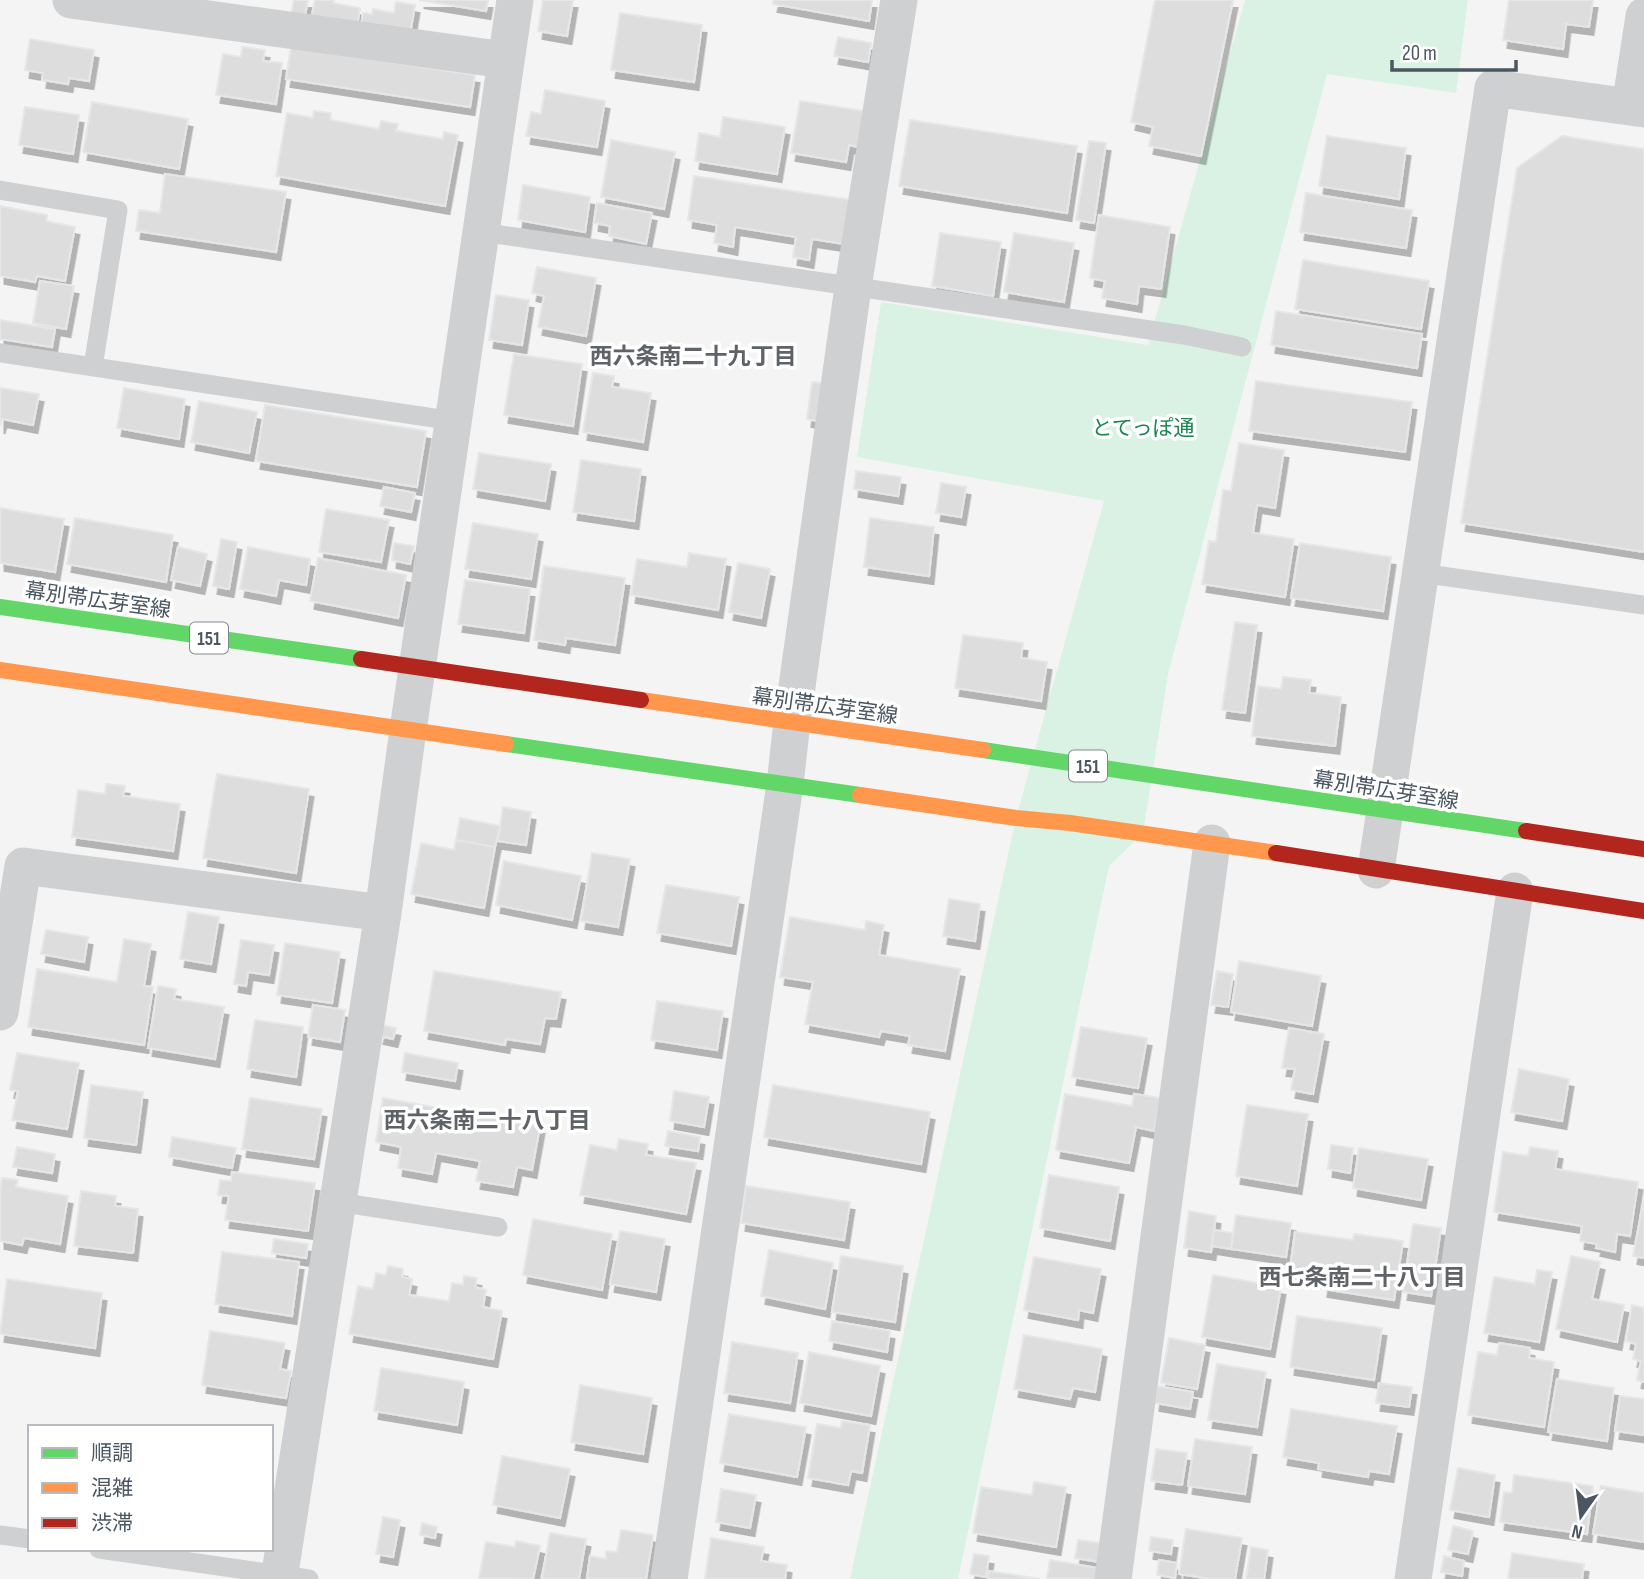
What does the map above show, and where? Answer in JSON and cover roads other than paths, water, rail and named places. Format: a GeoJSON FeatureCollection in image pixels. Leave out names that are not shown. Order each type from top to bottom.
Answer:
{"type":"FeatureCollection","features":[{"type":"Feature","properties":{"kind":"main road","name":"幕別帯広芽室線"},"geometry":{"type":"LineString","coordinates":[[0,607],[1644,849]]}},
{"type":"Feature","properties":{"kind":"main road"},"geometry":{"type":"LineString","coordinates":[[0,670],[1016,818],[1212,843],[1644,911]]}},
{"type":"Feature","properties":{"kind":"street"},"geometry":{"type":"LineString","coordinates":[[71,0],[505,60]]}},
{"type":"Feature","properties":{"kind":"street"},"geometry":{"type":"LineString","coordinates":[[289,1578],[338,1202],[383,913],[515,0]]}},
{"type":"Feature","properties":{"kind":"street"},"geometry":{"type":"LineString","coordinates":[[669,1579],[785,784],[853,286],[899,0]]}},
{"type":"Feature","properties":{"kind":"street"},"geometry":{"type":"LineString","coordinates":[[1376,870],[1493,88],[1637,108],[1644,16]]}},
{"type":"Feature","properties":{"kind":"street"},"geometry":{"type":"LineString","coordinates":[[1113,1579],[1212,843]]}},
{"type":"Feature","properties":{"kind":"street"},"geometry":{"type":"LineString","coordinates":[[0,1012],[23,866],[383,913]]}},
{"type":"Feature","properties":{"kind":"street"},"geometry":{"type":"LineString","coordinates":[[1413,1579],[1515,891]]}},
{"type":"Feature","properties":{"kind":"lane"},"geometry":{"type":"LineString","coordinates":[[0,190],[118,210],[93,367]]}},
{"type":"Feature","properties":{"kind":"lane"},"geometry":{"type":"LineString","coordinates":[[481,232],[1184,335],[1242,347]]}},
{"type":"Feature","properties":{"kind":"lane"},"geometry":{"type":"LineString","coordinates":[[0,353],[454,421]]}},
{"type":"Feature","properties":{"kind":"lane"},"geometry":{"type":"LineString","coordinates":[[1421,573],[1644,605]]}},
{"type":"Feature","properties":{"kind":"lane"},"geometry":{"type":"LineString","coordinates":[[338,1202],[498,1227]]}},
{"type":"Feature","properties":{"kind":"lane"},"geometry":{"type":"LineString","coordinates":[[0,1535],[28,1539]]}},
{"type":"Feature","properties":{"kind":"lane"},"geometry":{"type":"LineString","coordinates":[[112,1551],[289,1578]]}},
{"type":"Feature","properties":{"kind":"district","name":"西六条南二十九丁目"},"geometry":{"type":"Point","coordinates":[693,356]}},
{"type":"Feature","properties":{"kind":"district","name":"西六条南二十八丁目"},"geometry":{"type":"Point","coordinates":[487,1120]}},
{"type":"Feature","properties":{"kind":"district","name":"西七条南二十八丁目"},"geometry":{"type":"Point","coordinates":[1362,1277]}},
{"type":"Feature","properties":{"kind":"park label","name":"とてっぽ通"},"geometry":{"type":"Point","coordinates":[1143,428]}}]}
